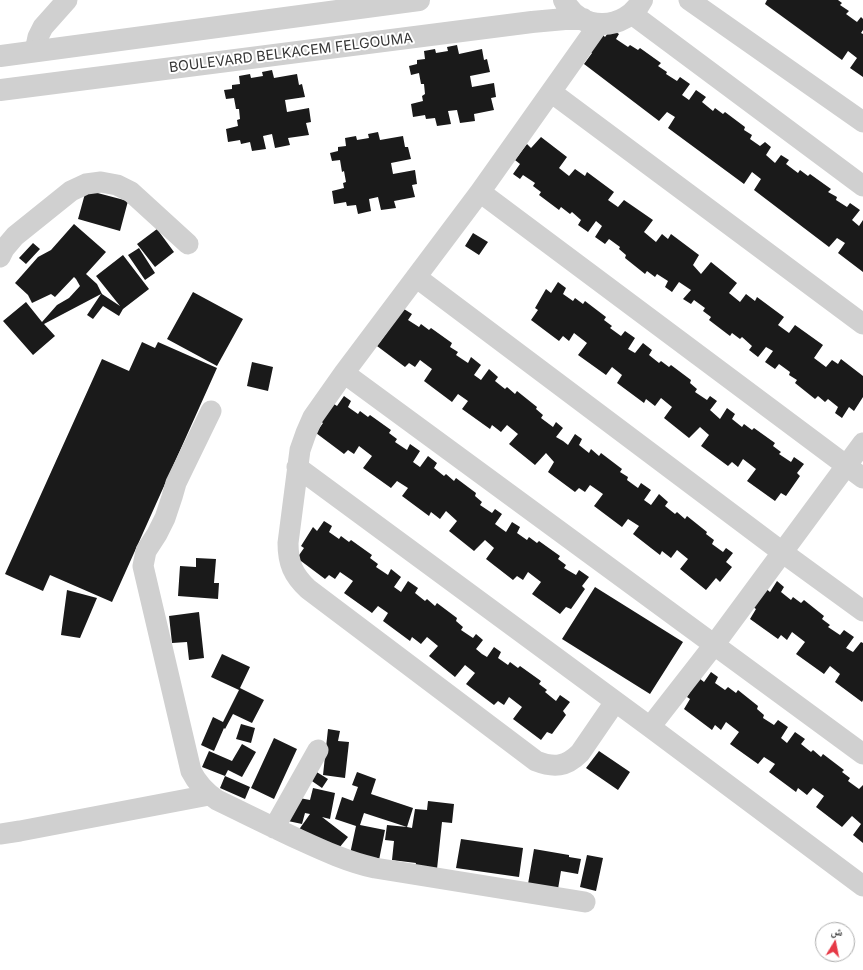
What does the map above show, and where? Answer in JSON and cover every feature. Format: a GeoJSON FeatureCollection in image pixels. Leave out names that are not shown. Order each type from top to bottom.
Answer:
{"type":"FeatureCollection","features":[{"type":"Feature","properties":{"kind":"street"},"geometry":{"type":"LineString","coordinates":[[35,51],[38,37],[43,26],[67,0]]}},
{"type":"Feature","properties":{"kind":"street"},"geometry":{"type":"LineString","coordinates":[[0,56],[419,0]]}},
{"type":"Feature","properties":{"kind":"street"},"geometry":{"type":"LineString","coordinates":[[564,0],[565,4],[573,12],[591,22],[550,92],[480,192],[344,373],[313,417],[300,450],[288,553],[292,568],[300,582],[308,589],[536,761],[555,765],[564,764],[573,760],[580,753],[615,702]]}},
{"type":"Feature","properties":{"kind":"street"},"geometry":{"type":"LineString","coordinates":[[689,0],[863,122]]}},
{"type":"Feature","properties":{"kind":"street"},"geometry":{"type":"LineString","coordinates":[[637,7],[863,186]]}},
{"type":"Feature","properties":{"kind":"street","name":"BOULEVARD BELKACEM FELGOUMA"},"geometry":{"type":"LineString","coordinates":[[1,85],[532,22],[565,19],[608,24],[616,22],[637,7]]}},
{"type":"Feature","properties":{"kind":"street"},"geometry":{"type":"LineString","coordinates":[[550,92],[863,324]]}},
{"type":"Feature","properties":{"kind":"street"},"geometry":{"type":"LineString","coordinates":[[0,257],[4,249],[15,236],[71,191],[86,184],[101,182],[117,185],[131,192],[188,244]]}},
{"type":"Feature","properties":{"kind":"street"},"geometry":{"type":"LineString","coordinates":[[480,192],[863,478]]}},
{"type":"Feature","properties":{"kind":"street"},"geometry":{"type":"LineString","coordinates":[[416,277],[863,612]]}},
{"type":"Feature","properties":{"kind":"street"},"geometry":{"type":"LineString","coordinates":[[344,373],[863,754]]}},
{"type":"Feature","properties":{"kind":"street"},"geometry":{"type":"LineString","coordinates":[[211,411],[176,483],[157,534],[146,551],[143,566],[191,771],[195,780],[209,795],[217,800],[332,855],[361,865],[585,902]]}},
{"type":"Feature","properties":{"kind":"street"},"geometry":{"type":"LineString","coordinates":[[650,727],[714,645],[863,443]]}},
{"type":"Feature","properties":{"kind":"street"},"geometry":{"type":"LineString","coordinates":[[297,467],[863,886]]}},
{"type":"Feature","properties":{"kind":"street"},"geometry":{"type":"LineString","coordinates":[[274,828],[318,750]]}},
{"type":"Feature","properties":{"kind":"street"},"geometry":{"type":"LineString","coordinates":[[0,834],[209,795]]}},
{"type":"Feature","properties":{"kind":"building"},"geometry":{"type":"Polygon","coordinates":[[[767,0],[838,0],[842,3],[840,5],[849,11],[846,14],[857,22],[861,17],[863,19],[863,30],[861,33],[863,34],[863,77],[850,68],[857,58],[848,51],[842,60],[765,4],[767,0]]]}},
{"type":"Feature","properties":{"kind":"building"},"geometry":{"type":"Polygon","coordinates":[[[611,29],[619,34],[616,39],[628,47],[630,45],[638,50],[640,48],[661,63],[658,66],[667,72],[666,74],[677,81],[680,77],[690,84],[682,95],[689,100],[696,90],[706,97],[702,102],[713,111],[715,108],[723,114],[725,112],[745,127],[744,130],[752,135],[750,139],[760,146],[765,142],[771,147],[766,155],[775,163],[781,155],[789,160],[786,164],[798,173],[800,170],[808,176],[810,174],[831,189],[828,192],[837,197],[836,200],[847,207],[850,203],[860,210],[852,220],[859,226],[863,220],[863,272],[838,253],[845,243],[837,238],[829,247],[754,190],[761,179],[752,172],[744,184],[668,128],[675,117],[667,112],[659,121],[584,64],[592,53],[585,48],[600,32],[605,37],[611,29]]]}},
{"type":"Feature","properties":{"kind":"building"},"geometry":{"type":"Polygon","coordinates":[[[457,45],[459,54],[482,49],[484,60],[487,59],[490,72],[470,76],[472,87],[494,83],[496,97],[491,98],[494,110],[474,114],[475,121],[460,123],[457,110],[448,111],[451,124],[437,126],[435,118],[426,119],[425,115],[413,117],[411,104],[423,101],[422,96],[425,94],[424,84],[421,84],[419,73],[411,75],[409,66],[417,64],[417,60],[425,59],[424,51],[435,49],[436,53],[448,51],[447,47],[457,45]]]}},
{"type":"Feature","properties":{"kind":"building"},"geometry":{"type":"Polygon","coordinates":[[[272,70],[274,78],[297,74],[299,85],[302,84],[305,97],[285,100],[287,112],[309,108],[311,122],[306,123],[309,135],[288,138],[290,145],[275,148],[272,134],[263,136],[266,149],[252,151],[250,142],[241,144],[240,140],[228,142],[226,129],[238,126],[237,120],[240,119],[239,109],[236,109],[234,98],[226,99],[224,90],[232,89],[232,85],[240,84],[239,76],[250,74],[251,78],[263,76],[262,72],[272,70]]]}},
{"type":"Feature","properties":{"kind":"building"},"geometry":{"type":"Polygon","coordinates":[[[378,132],[380,140],[403,136],[405,147],[408,147],[411,159],[391,163],[393,174],[415,170],[417,184],[412,185],[415,197],[394,201],[396,208],[381,210],[378,197],[369,199],[371,211],[358,214],[356,205],[347,206],[346,202],[334,204],[332,191],[344,188],[343,183],[346,182],[344,171],[342,172],[340,160],[332,161],[330,153],[338,151],[338,147],[346,146],[345,138],[356,136],[357,140],[369,138],[368,134],[378,132]]]}},
{"type":"Feature","properties":{"kind":"building"},"geometry":{"type":"Polygon","coordinates":[[[541,137],[567,157],[559,168],[569,176],[575,169],[585,176],[587,172],[614,192],[608,200],[618,207],[624,200],[653,220],[644,232],[656,242],[662,234],[668,239],[671,234],[699,255],[693,265],[701,274],[711,262],[737,283],[729,293],[740,302],[746,294],[755,301],[757,297],[784,317],[778,325],[789,333],[795,325],[823,345],[814,358],[826,367],[832,360],[838,364],[841,359],[863,376],[863,397],[854,411],[849,407],[842,418],[835,413],[838,407],[828,399],[825,402],[818,396],[815,399],[795,383],[797,380],[789,375],[790,372],[779,364],[775,369],[765,362],[773,351],[766,347],[758,357],[749,350],[752,346],[742,337],[740,339],[732,333],[730,336],[709,320],[711,317],[703,311],[705,308],[694,300],[691,304],[683,299],[691,290],[679,282],[672,292],[665,287],[668,281],[657,274],[655,277],[647,271],[645,274],[625,258],[626,255],[619,249],[620,247],[609,239],[605,244],[595,237],[602,226],[596,221],[588,232],[578,225],[581,220],[572,212],[570,214],[561,207],[559,210],[539,195],[541,192],[533,186],[535,183],[523,175],[520,179],[513,174],[520,164],[515,160],[527,144],[531,148],[541,137]]]}},
{"type":"Feature","properties":{"kind":"building"},"geometry":{"type":"Polygon","coordinates":[[[86,190],[128,201],[120,231],[78,219],[86,190]]]}},
{"type":"Feature","properties":{"kind":"building"},"geometry":{"type":"Polygon","coordinates":[[[74,224],[106,252],[86,274],[97,284],[102,294],[120,306],[96,276],[123,255],[149,289],[123,309],[119,316],[103,306],[93,319],[87,315],[101,294],[44,324],[55,336],[33,355],[3,321],[26,302],[42,322],[57,305],[69,298],[80,286],[74,277],[55,297],[51,294],[32,303],[28,295],[15,283],[38,257],[51,250],[74,224]]]}},
{"type":"Feature","properties":{"kind":"building"},"geometry":{"type":"Polygon","coordinates":[[[157,229],[174,252],[155,267],[137,244],[157,229]]]}},
{"type":"Feature","properties":{"kind":"building"},"geometry":{"type":"Polygon","coordinates":[[[473,233],[488,242],[479,255],[465,246],[473,233]]]}},
{"type":"Feature","properties":{"kind":"building"},"geometry":{"type":"Polygon","coordinates":[[[33,243],[40,249],[26,264],[19,258],[33,243]]]}},
{"type":"Feature","properties":{"kind":"building"},"geometry":{"type":"Polygon","coordinates":[[[139,248],[155,273],[145,280],[128,255],[139,248]]]}},
{"type":"Feature","properties":{"kind":"building"},"geometry":{"type":"Polygon","coordinates":[[[558,282],[566,288],[563,294],[573,301],[575,298],[583,304],[585,301],[606,317],[604,320],[612,326],[610,328],[621,336],[625,331],[635,338],[628,349],[635,353],[643,343],[652,350],[649,355],[659,363],[661,361],[669,367],[671,365],[691,380],[690,383],[697,389],[695,392],[707,400],[710,396],[717,401],[710,410],[720,419],[727,408],[735,414],[732,419],[742,427],[744,424],[752,430],[754,428],[775,443],[773,446],[781,452],[779,454],[791,462],[794,457],[804,464],[797,473],[800,476],[786,496],[781,493],[775,501],[747,481],[756,469],[743,459],[738,467],[732,462],[728,466],[701,446],[709,435],[700,427],[689,438],[664,418],[672,407],[661,398],[655,406],[646,399],[644,403],[617,383],[622,375],[612,367],[606,375],[578,355],[587,343],[574,333],[569,341],[563,336],[559,341],[531,320],[538,310],[535,308],[546,289],[551,293],[558,282]]]}},
{"type":"Feature","properties":{"kind":"building"},"geometry":{"type":"Polygon","coordinates":[[[193,292],[243,319],[217,366],[167,339],[193,292]]]}},
{"type":"Feature","properties":{"kind":"building"},"geometry":{"type":"Polygon","coordinates":[[[404,309],[412,314],[408,320],[419,327],[421,324],[429,330],[431,328],[452,343],[450,347],[458,352],[456,355],[468,363],[471,357],[481,365],[474,375],[481,380],[489,369],[498,377],[495,381],[505,389],[507,387],[515,394],[517,391],[537,407],[536,409],[543,415],[541,418],[553,427],[556,422],[563,428],[556,437],[568,445],[575,434],[582,439],[579,445],[589,453],[591,449],[599,456],[601,453],[622,469],[620,472],[628,477],[627,480],[638,488],[641,483],[651,490],[644,500],[651,505],[659,494],[668,502],[665,506],[675,514],[677,512],[685,519],[687,516],[707,532],[706,534],[714,540],[712,544],[723,552],[726,548],[733,553],[726,562],[732,567],[720,582],[716,578],[706,590],[680,569],[688,559],[677,550],[671,558],[662,551],[660,555],[633,534],[639,526],[628,519],[622,527],[594,506],[603,494],[590,485],[585,492],[579,488],[575,492],[548,472],[554,462],[546,453],[535,465],[509,444],[518,434],[507,425],[501,432],[492,425],[490,429],[462,409],[468,401],[458,394],[452,402],[424,381],[432,369],[420,360],[415,367],[409,363],[405,367],[377,346],[404,309]]]}},
{"type":"Feature","properties":{"kind":"building"},"geometry":{"type":"Polygon","coordinates":[[[142,342],[155,348],[158,342],[217,368],[112,602],[50,575],[43,591],[5,574],[102,359],[129,371],[142,342]]]}},
{"type":"Feature","properties":{"kind":"building"},"geometry":{"type":"Polygon","coordinates":[[[252,362],[273,367],[268,391],[247,386],[252,362]]]}},
{"type":"Feature","properties":{"kind":"building"},"geometry":{"type":"Polygon","coordinates":[[[344,396],[351,401],[348,407],[358,414],[360,411],[368,417],[370,415],[391,430],[389,433],[397,439],[395,442],[407,450],[410,444],[420,451],[413,462],[420,467],[428,456],[437,463],[434,468],[444,476],[446,474],[454,481],[456,478],[476,493],[475,496],[482,502],[480,505],[492,513],[495,509],[502,514],[495,524],[506,532],[512,522],[520,527],[517,533],[527,540],[529,537],[537,543],[539,541],[560,556],[558,559],[566,565],[564,568],[576,575],[579,570],[589,577],[582,586],[585,589],[571,609],[566,607],[560,614],[532,594],[541,582],[528,572],[523,580],[517,576],[513,580],[486,559],[494,548],[485,540],[474,551],[449,531],[457,521],[446,511],[440,519],[431,512],[429,516],[402,496],[408,488],[397,481],[391,488],[363,468],[372,456],[359,446],[354,454],[348,450],[344,454],[316,433],[323,423],[320,421],[331,402],[337,406],[344,396]]]}},
{"type":"Feature","properties":{"kind":"building"},"geometry":{"type":"Polygon","coordinates":[[[324,521],[332,526],[329,532],[339,539],[341,536],[349,542],[351,540],[372,555],[370,558],[378,564],[376,567],[388,575],[391,569],[401,577],[394,587],[401,592],[408,581],[418,588],[415,593],[425,601],[427,599],[435,606],[437,603],[457,618],[456,621],[463,627],[461,630],[473,638],[476,634],[483,640],[476,649],[482,654],[487,657],[494,647],[501,652],[498,658],[508,665],[510,662],[518,668],[520,666],[541,681],[539,684],[547,690],[545,692],[556,701],[560,695],[570,702],[563,711],[566,715],[552,734],[547,732],[541,740],[513,719],[522,707],[509,697],[504,705],[498,701],[494,705],[466,684],[475,673],[465,665],[455,677],[429,656],[438,646],[427,637],[421,644],[412,637],[410,641],[383,621],[388,613],[378,606],[372,613],[344,593],[353,581],[340,572],[335,579],[329,575],[325,579],[297,558],[304,548],[301,546],[313,527],[317,531],[324,521]]]}},
{"type":"Feature","properties":{"kind":"building"},"geometry":{"type":"Polygon","coordinates":[[[196,558],[216,559],[214,583],[219,583],[218,599],[178,596],[180,566],[196,567],[196,558]]]}},
{"type":"Feature","properties":{"kind":"building"},"geometry":{"type":"Polygon","coordinates":[[[777,581],[784,587],[781,592],[791,600],[793,597],[801,603],[804,600],[824,616],[822,619],[830,625],[828,627],[840,635],[844,630],[854,637],[846,648],[853,652],[861,642],[863,643],[862,702],[835,682],[840,674],[830,666],[824,674],[796,654],[805,642],[792,632],[787,640],[781,635],[778,639],[750,619],[756,609],[753,607],[765,588],[770,592],[777,581]]]}},
{"type":"Feature","properties":{"kind":"building"},"geometry":{"type":"Polygon","coordinates":[[[595,587],[683,642],[650,694],[562,639],[595,587]]]}},
{"type":"Feature","properties":{"kind":"building"},"geometry":{"type":"Polygon","coordinates":[[[67,590],[97,598],[80,638],[61,635],[67,590]]]}},
{"type":"Feature","properties":{"kind":"building"},"geometry":{"type":"Polygon","coordinates":[[[199,612],[204,658],[189,660],[187,642],[172,643],[169,616],[199,612]]]}},
{"type":"Feature","properties":{"kind":"building"},"geometry":{"type":"Polygon","coordinates":[[[222,654],[250,667],[240,688],[264,700],[252,723],[233,714],[225,729],[224,728],[214,751],[201,745],[213,717],[223,722],[239,690],[211,677],[222,654]]]}},
{"type":"Feature","properties":{"kind":"building"},"geometry":{"type":"Polygon","coordinates":[[[711,672],[718,677],[715,683],[725,690],[728,687],[736,693],[738,690],[758,706],[757,709],[764,715],[763,718],[774,725],[778,720],[788,727],[781,738],[787,743],[795,732],[805,739],[801,744],[811,752],[813,750],[821,757],[823,754],[844,770],[842,772],[850,778],[848,781],[859,789],[863,785],[863,843],[853,835],[861,824],[852,816],[842,827],[816,807],[824,796],[813,788],[807,795],[798,788],[796,792],[769,772],[775,764],[764,757],[758,764],[730,744],[739,732],[726,722],[721,730],[715,725],[712,730],[684,709],[690,699],[687,697],[699,678],[704,682],[711,672]]]}},
{"type":"Feature","properties":{"kind":"building"},"geometry":{"type":"Polygon","coordinates":[[[241,724],[255,728],[251,743],[236,739],[241,724]]]}},
{"type":"Feature","properties":{"kind":"building"},"geometry":{"type":"Polygon","coordinates":[[[328,729],[340,731],[338,741],[349,742],[345,778],[323,775],[328,729]]]}},
{"type":"Feature","properties":{"kind":"building"},"geometry":{"type":"Polygon","coordinates":[[[274,738],[297,749],[274,799],[251,788],[274,738]]]}},
{"type":"Feature","properties":{"kind":"building"},"geometry":{"type":"Polygon","coordinates":[[[242,744],[256,752],[242,777],[228,770],[225,776],[202,767],[209,751],[232,761],[242,744]]]}},
{"type":"Feature","properties":{"kind":"building"},"geometry":{"type":"Polygon","coordinates":[[[599,751],[630,772],[618,790],[586,768],[599,751]]]}},
{"type":"Feature","properties":{"kind":"building"},"geometry":{"type":"Polygon","coordinates":[[[315,771],[328,779],[322,788],[309,779],[315,771]]]}},
{"type":"Feature","properties":{"kind":"building"},"geometry":{"type":"Polygon","coordinates":[[[357,772],[376,779],[371,794],[413,808],[407,827],[364,813],[360,825],[385,830],[379,860],[350,854],[356,826],[335,819],[342,797],[353,801],[358,787],[352,785],[357,772]]]}},
{"type":"Feature","properties":{"kind":"building"},"geometry":{"type":"Polygon","coordinates":[[[225,776],[250,787],[245,799],[220,788],[225,776]]]}},
{"type":"Feature","properties":{"kind":"building"},"geometry":{"type":"Polygon","coordinates":[[[313,788],[335,793],[330,819],[322,817],[348,837],[339,848],[298,831],[310,814],[305,813],[302,824],[288,821],[294,797],[310,800],[313,788]]]}},
{"type":"Feature","properties":{"kind":"building"},"geometry":{"type":"Polygon","coordinates":[[[428,801],[454,804],[452,823],[442,822],[437,869],[415,867],[416,863],[392,860],[394,841],[385,840],[387,825],[412,828],[415,809],[427,810],[428,801]]]}},
{"type":"Feature","properties":{"kind":"building"},"geometry":{"type":"Polygon","coordinates":[[[461,839],[523,848],[519,877],[456,868],[461,839]]]}},
{"type":"Feature","properties":{"kind":"building"},"geometry":{"type":"Polygon","coordinates":[[[534,849],[569,855],[569,857],[581,859],[578,874],[561,871],[558,889],[528,884],[534,849]]]}},
{"type":"Feature","properties":{"kind":"building"},"geometry":{"type":"Polygon","coordinates":[[[587,855],[603,858],[596,891],[580,887],[587,855]]]}}]}
